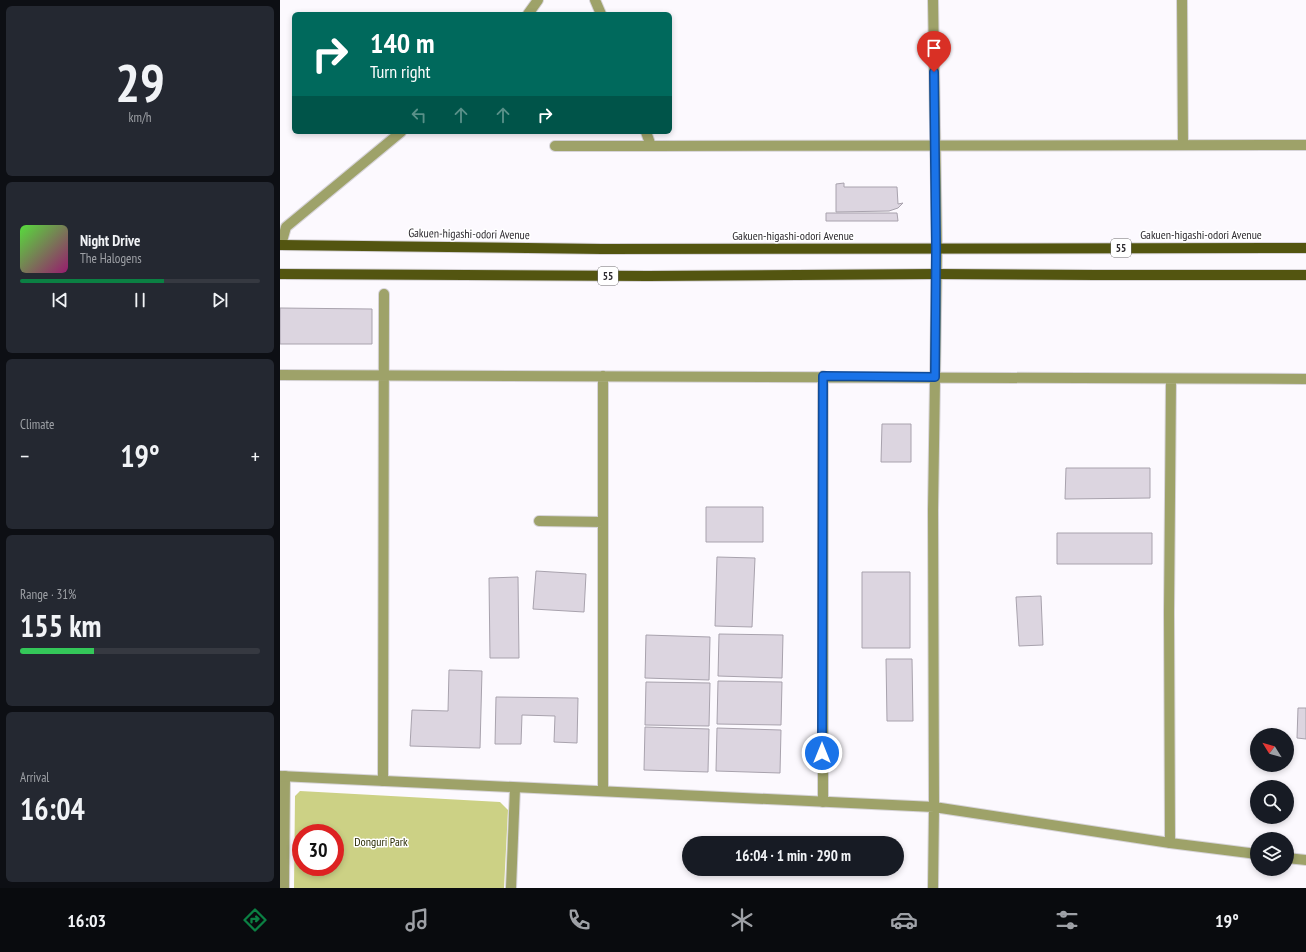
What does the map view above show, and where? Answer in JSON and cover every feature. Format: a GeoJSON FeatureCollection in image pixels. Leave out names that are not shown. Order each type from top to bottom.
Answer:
{"type":"FeatureCollection","features":[{"type":"Feature","properties":{"kind":"main road","name":"Gakuen-higashi-odori Avenue"},"geometry":{"type":"LineString","coordinates":[[281,245],[602,249],[1306,248]]}},
{"type":"Feature","properties":{"kind":"main road","name":"55"},"geometry":{"type":"LineString","coordinates":[[280,274],[656,276],[936,274],[1306,275]]}},
{"type":"Feature","properties":{"kind":"street"},"geometry":{"type":"LineString","coordinates":[[529,12],[538,0]]}},
{"type":"Feature","properties":{"kind":"street"},"geometry":{"type":"LineString","coordinates":[[595,0],[600,12]]}},
{"type":"Feature","properties":{"kind":"street"},"geometry":{"type":"LineString","coordinates":[[933,0],[936,249],[933,510],[933,888]]}},
{"type":"Feature","properties":{"kind":"street"},"geometry":{"type":"LineString","coordinates":[[1182,0],[1183,145]]}},
{"type":"Feature","properties":{"kind":"street"},"geometry":{"type":"LineString","coordinates":[[281,245],[286,227],[399,134]]}},
{"type":"Feature","properties":{"kind":"street"},"geometry":{"type":"LineString","coordinates":[[647,134],[651,146]]}},
{"type":"Feature","properties":{"kind":"street"},"geometry":{"type":"LineString","coordinates":[[555,146],[934,144],[1306,145]]}},
{"type":"Feature","properties":{"kind":"street"},"geometry":{"type":"LineString","coordinates":[[384,294],[384,781]]}},
{"type":"Feature","properties":{"kind":"street"},"geometry":{"type":"LineString","coordinates":[[280,375],[823,376],[1170,379],[1306,378]]}},
{"type":"Feature","properties":{"kind":"street"},"geometry":{"type":"LineString","coordinates":[[603,376],[603,791]]}},
{"type":"Feature","properties":{"kind":"street"},"geometry":{"type":"LineString","coordinates":[[823,376],[823,802]]}},
{"type":"Feature","properties":{"kind":"street"},"geometry":{"type":"LineString","coordinates":[[1170,379],[1170,843]]}},
{"type":"Feature","properties":{"kind":"street"},"geometry":{"type":"LineString","coordinates":[[539,521],[603,522]]}},
{"type":"Feature","properties":{"kind":"street"},"geometry":{"type":"LineString","coordinates":[[284,888],[282,776],[934,807],[1170,843],[1250,853]]}},
{"type":"Feature","properties":{"kind":"street"},"geometry":{"type":"LineString","coordinates":[[511,888],[515,788]]}},
{"type":"Feature","properties":{"kind":"street"},"geometry":{"type":"LineString","coordinates":[[1294,859],[1306,860]]}},
{"type":"Feature","properties":{"kind":"green space","name":"Donguri Park"},"geometry":{"type":"Polygon","coordinates":[[[300,791],[500,802],[508,810],[504,888],[294,888],[294,876],[344,876],[344,824],[295,824],[295,796],[300,791]]]}},
{"type":"Feature","properties":{"kind":"building"},"geometry":{"type":"Polygon","coordinates":[[[844,183],[844,187],[897,187],[898,204],[903,203],[898,208],[889,211],[836,212],[836,184],[844,183]]]}},
{"type":"Feature","properties":{"kind":"building"},"geometry":{"type":"Polygon","coordinates":[[[826,213],[897,213],[898,221],[826,221],[826,213]]]}},
{"type":"Feature","properties":{"kind":"building"},"geometry":{"type":"Polygon","coordinates":[[[280,308],[372,309],[372,344],[280,344],[280,308]]]}},
{"type":"Feature","properties":{"kind":"building"},"geometry":{"type":"Polygon","coordinates":[[[882,424],[911,424],[911,462],[881,462],[882,424]]]}},
{"type":"Feature","properties":{"kind":"building"},"geometry":{"type":"Polygon","coordinates":[[[1066,468],[1150,468],[1150,498],[1065,499],[1066,468]]]}},
{"type":"Feature","properties":{"kind":"building"},"geometry":{"type":"Polygon","coordinates":[[[706,507],[763,507],[763,542],[706,542],[706,507]]]}},
{"type":"Feature","properties":{"kind":"building"},"geometry":{"type":"Polygon","coordinates":[[[1057,533],[1152,533],[1152,564],[1057,564],[1057,533]]]}},
{"type":"Feature","properties":{"kind":"building"},"geometry":{"type":"Polygon","coordinates":[[[717,557],[755,558],[752,627],[715,626],[717,557]]]}},
{"type":"Feature","properties":{"kind":"building"},"geometry":{"type":"Polygon","coordinates":[[[536,571],[586,574],[584,612],[533,609],[536,571]]]}},
{"type":"Feature","properties":{"kind":"building"},"geometry":{"type":"Polygon","coordinates":[[[862,572],[910,572],[910,648],[862,648],[862,572]]]}},
{"type":"Feature","properties":{"kind":"building"},"geometry":{"type":"Polygon","coordinates":[[[518,577],[519,658],[490,658],[489,578],[518,577]]]}},
{"type":"Feature","properties":{"kind":"building"},"geometry":{"type":"Polygon","coordinates":[[[1041,596],[1043,645],[1019,646],[1016,597],[1041,596]]]}},
{"type":"Feature","properties":{"kind":"building"},"geometry":{"type":"Polygon","coordinates":[[[719,634],[783,635],[782,678],[718,676],[719,634]]]}},
{"type":"Feature","properties":{"kind":"building"},"geometry":{"type":"Polygon","coordinates":[[[646,635],[710,637],[709,680],[645,678],[646,635]]]}},
{"type":"Feature","properties":{"kind":"building"},"geometry":{"type":"Polygon","coordinates":[[[886,659],[912,659],[913,721],[887,721],[886,659]]]}},
{"type":"Feature","properties":{"kind":"building"},"geometry":{"type":"Polygon","coordinates":[[[449,670],[482,671],[480,748],[410,746],[412,710],[448,711],[449,670]]]}},
{"type":"Feature","properties":{"kind":"building"},"geometry":{"type":"Polygon","coordinates":[[[718,681],[782,682],[781,725],[717,724],[718,681]]]}},
{"type":"Feature","properties":{"kind":"building"},"geometry":{"type":"Polygon","coordinates":[[[646,682],[710,683],[709,726],[645,725],[646,682]]]}},
{"type":"Feature","properties":{"kind":"building"},"geometry":{"type":"Polygon","coordinates":[[[496,697],[578,698],[577,743],[554,742],[555,716],[522,715],[521,744],[495,744],[496,697]]]}},
{"type":"Feature","properties":{"kind":"building"},"geometry":{"type":"Polygon","coordinates":[[[1298,708],[1306,708],[1306,739],[1297,738],[1298,708]]]}},
{"type":"Feature","properties":{"kind":"building"},"geometry":{"type":"Polygon","coordinates":[[[645,727],[709,729],[708,772],[644,770],[645,727]]]}},
{"type":"Feature","properties":{"kind":"building"},"geometry":{"type":"Polygon","coordinates":[[[717,728],[781,730],[780,773],[716,771],[717,728]]]}},
{"type":"Feature","properties":{"kind":"route"},"geometry":{"type":"LineString","coordinates":[[822,753],[823,376],[935,377],[936,249],[934,72]]}}]}
